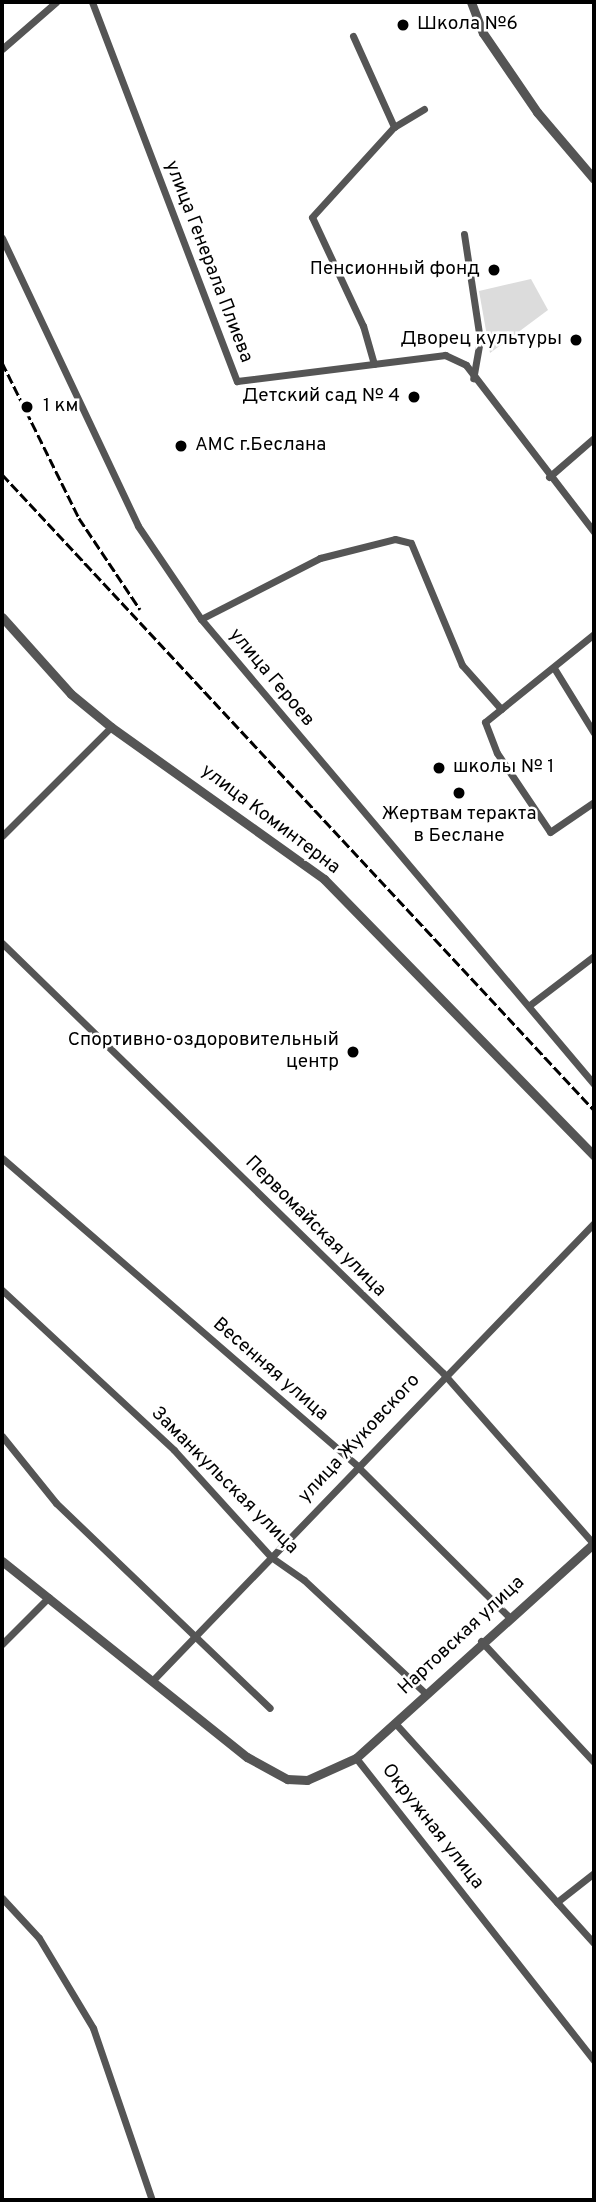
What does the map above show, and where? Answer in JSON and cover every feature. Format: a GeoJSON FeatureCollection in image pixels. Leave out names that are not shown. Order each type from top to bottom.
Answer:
{"type":"FeatureCollection","features":[{"type":"Feature","properties":{"kind":"street"},"geometry":{"type":"LineString","coordinates":[[2,49],[56,2]]}},
{"type":"Feature","properties":{"kind":"street","name":"улица Генерала Плиева"},"geometry":{"type":"LineString","coordinates":[[92,2],[237,381],[445,355],[466,365],[473,378],[594,533]]}},
{"type":"Feature","properties":{"kind":"street"},"geometry":{"type":"LineString","coordinates":[[471,2],[484,33],[537,112],[594,179]]}},
{"type":"Feature","properties":{"kind":"street"},"geometry":{"type":"LineString","coordinates":[[353,36],[394,127]]}},
{"type":"Feature","properties":{"kind":"street"},"geometry":{"type":"LineString","coordinates":[[374,364],[363,326],[312,217],[394,127],[424,109]]}},
{"type":"Feature","properties":{"kind":"street"},"geometry":{"type":"LineString","coordinates":[[464,234],[480,340],[473,378]]}},
{"type":"Feature","properties":{"kind":"street","name":"улица Героев"},"geometry":{"type":"LineString","coordinates":[[2,238],[138,526],[201,618],[531,1004],[594,1084]]}},
{"type":"Feature","properties":{"kind":"street"},"geometry":{"type":"LineString","coordinates":[[549,477],[594,438]]}},
{"type":"Feature","properties":{"kind":"street"},"geometry":{"type":"LineString","coordinates":[[201,618],[320,558],[395,540],[411,542],[462,665],[501,709]]}},
{"type":"Feature","properties":{"kind":"street","name":"улица Коминтерна"},"geometry":{"type":"LineString","coordinates":[[2,617],[71,694],[111,727],[324,879],[594,1156]]}},
{"type":"Feature","properties":{"kind":"street"},"geometry":{"type":"LineString","coordinates":[[594,634],[485,722],[488,732],[550,832],[594,802]]}},
{"type":"Feature","properties":{"kind":"street"},"geometry":{"type":"LineString","coordinates":[[554,668],[594,733]]}},
{"type":"Feature","properties":{"kind":"street"},"geometry":{"type":"LineString","coordinates":[[2,836],[111,727]]}},
{"type":"Feature","properties":{"kind":"street","name":"Первомайская улица"},"geometry":{"type":"LineString","coordinates":[[2,943],[443,1373],[594,1544]]}},
{"type":"Feature","properties":{"kind":"street"},"geometry":{"type":"LineString","coordinates":[[531,1004],[594,956]]}},
{"type":"Feature","properties":{"kind":"street","name":"Весенняя улица"},"geometry":{"type":"LineString","coordinates":[[2,1158],[357,1466],[508,1616]]}},
{"type":"Feature","properties":{"kind":"street","name":"улица Жуковского"},"geometry":{"type":"LineString","coordinates":[[153,1680],[443,1373],[594,1223]]}},
{"type":"Feature","properties":{"kind":"street","name":"Заманкульская улица"},"geometry":{"type":"LineString","coordinates":[[2,1290],[174,1450],[271,1557],[313,1588],[425,1693]]}},
{"type":"Feature","properties":{"kind":"street"},"geometry":{"type":"LineString","coordinates":[[2,1436],[57,1503],[270,1707]]}},
{"type":"Feature","properties":{"kind":"street","name":"Нартовская улица"},"geometry":{"type":"LineString","coordinates":[[356,1758],[508,1616],[594,1544]]}},
{"type":"Feature","properties":{"kind":"street","name":"Окружная улица"},"geometry":{"type":"LineString","coordinates":[[2,1561],[247,1757],[287,1779],[322,1777],[356,1758],[594,2060]]}},
{"type":"Feature","properties":{"kind":"street"},"geometry":{"type":"LineString","coordinates":[[2,1644],[49,1597]]}},
{"type":"Feature","properties":{"kind":"street"},"geometry":{"type":"LineString","coordinates":[[481,1641],[594,1762]]}},
{"type":"Feature","properties":{"kind":"street"},"geometry":{"type":"LineString","coordinates":[[396,1723],[594,1943]]}},
{"type":"Feature","properties":{"kind":"street"},"geometry":{"type":"LineString","coordinates":[[557,1902],[594,1873]]}},
{"type":"Feature","properties":{"kind":"street"},"geometry":{"type":"LineString","coordinates":[[2,1898],[39,1938],[93,2028],[152,2200]]}},
{"type":"Feature","properties":{"kind":"shaded area"},"geometry":{"type":"Polygon","coordinates":[[[531,279],[548,310],[490,353],[479,291],[531,279]]]}},
{"type":"Feature","properties":{"kind":"railway"},"geometry":{"type":"LineString","coordinates":[[2,362],[79,518],[140,609]]}},
{"type":"Feature","properties":{"kind":"railway"},"geometry":{"type":"LineString","coordinates":[[2,474],[594,1110]]}},
{"type":"Feature","properties":{"kind":"place","name":"Школа №6"},"geometry":{"type":"Point","coordinates":[403,25]}},
{"type":"Feature","properties":{"kind":"place","name":"Пенсионный фонд"},"geometry":{"type":"Point","coordinates":[494,270]}},
{"type":"Feature","properties":{"kind":"place","name":"Дворец культуры"},"geometry":{"type":"Point","coordinates":[576,340]}},
{"type":"Feature","properties":{"kind":"place","name":"Детский сад № 4"},"geometry":{"type":"Point","coordinates":[414,397]}},
{"type":"Feature","properties":{"kind":"place","name":"1 км"},"geometry":{"type":"Point","coordinates":[27,407]}},
{"type":"Feature","properties":{"kind":"place","name":"АМС г.Беслана"},"geometry":{"type":"Point","coordinates":[181,446]}},
{"type":"Feature","properties":{"kind":"place","name":"школы № 1"},"geometry":{"type":"Point","coordinates":[439,768]}},
{"type":"Feature","properties":{"kind":"place","name":"Жертвам теракта в Беслане"},"geometry":{"type":"Point","coordinates":[459,793]}},
{"type":"Feature","properties":{"kind":"place","name":"Спортивно-оздоровительный центр"},"geometry":{"type":"Point","coordinates":[353,1052]}}]}
